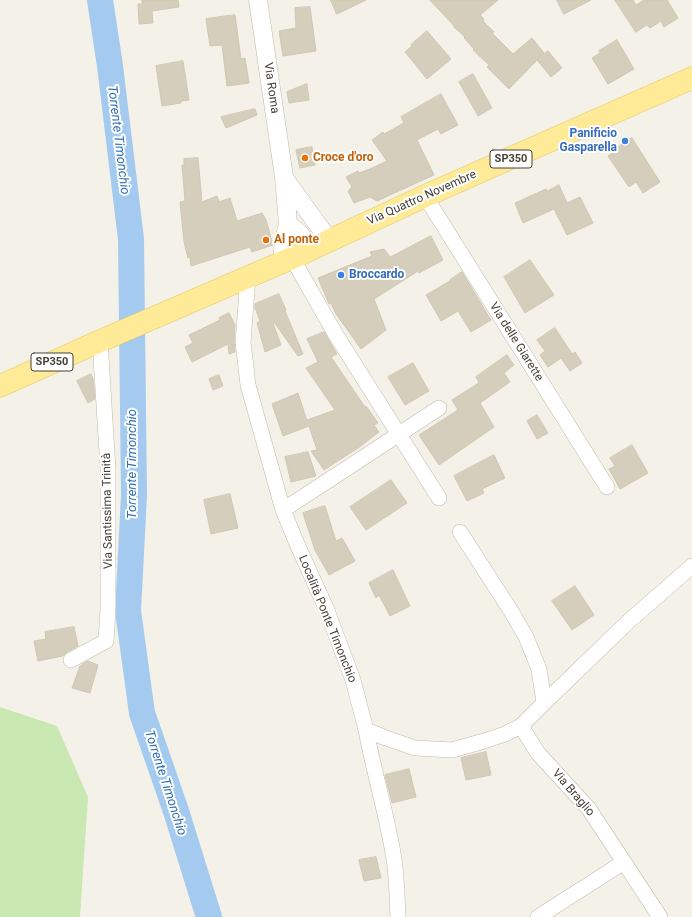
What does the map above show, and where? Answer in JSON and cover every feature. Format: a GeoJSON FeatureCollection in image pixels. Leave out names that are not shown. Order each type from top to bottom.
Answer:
{"type":"FeatureCollection","features":[{"type":"Feature","properties":{"kind":"main road","name":"Via Quattro Novembre"},"geometry":{"type":"LineString","coordinates":[[102,340],[248,277],[425,196],[692,78]]}},
{"type":"Feature","properties":{"kind":"main road","name":"SP350"},"geometry":{"type":"LineString","coordinates":[[0,386],[102,340]]}},
{"type":"Feature","properties":{"kind":"street","name":"Via Roma"},"geometry":{"type":"LineString","coordinates":[[258,0],[284,177],[288,224],[284,240],[304,252]]}},
{"type":"Feature","properties":{"kind":"street","name":"Via Roma"},"geometry":{"type":"LineString","coordinates":[[284,177],[304,252]]}},
{"type":"Feature","properties":{"kind":"street","name":"Via delle Giarette"},"geometry":{"type":"LineString","coordinates":[[425,196],[607,487]]}},
{"type":"Feature","properties":{"kind":"street"},"geometry":{"type":"LineString","coordinates":[[288,224],[299,234],[304,252],[336,335],[439,498]]}},
{"type":"Feature","properties":{"kind":"street","name":"Località Ponte Timonchio"},"geometry":{"type":"LineString","coordinates":[[248,277],[243,342],[248,385],[284,510],[297,544],[326,608],[352,680],[366,730],[385,810],[394,860],[398,917]]}},
{"type":"Feature","properties":{"kind":"street","name":"Via Santissima Trinità"},"geometry":{"type":"LineString","coordinates":[[71,660],[106,641],[108,610],[108,469],[102,340]]}},
{"type":"Feature","properties":{"kind":"street"},"geometry":{"type":"LineString","coordinates":[[284,510],[439,408]]}},
{"type":"Feature","properties":{"kind":"street"},"geometry":{"type":"LineString","coordinates":[[460,532],[526,637],[539,669],[544,702]]}},
{"type":"Feature","properties":{"kind":"street"},"geometry":{"type":"LineString","coordinates":[[366,730],[415,748],[452,750],[505,734],[521,726],[629,621],[692,566]]}},
{"type":"Feature","properties":{"kind":"street","name":"Via Braglio"},"geometry":{"type":"LineString","coordinates":[[521,726],[537,752],[589,808],[660,917]]}},
{"type":"Feature","properties":{"kind":"street"},"geometry":{"type":"LineString","coordinates":[[538,917],[624,862]]}},
{"type":"Feature","properties":{"kind":"green space"},"geometry":{"type":"Polygon","coordinates":[[[0,707],[57,726],[88,797],[80,917],[0,917],[0,707]]]}},
{"type":"Feature","properties":{"kind":"building"},"geometry":{"type":"Polygon","coordinates":[[[142,0],[178,0],[179,7],[152,11],[153,23],[139,24],[138,4],[142,4],[142,0]]]}},
{"type":"Feature","properties":{"kind":"building"},"geometry":{"type":"Polygon","coordinates":[[[331,0],[366,0],[337,14],[331,0]]]}},
{"type":"Feature","properties":{"kind":"building"},"geometry":{"type":"Polygon","coordinates":[[[430,0],[498,0],[480,15],[484,19],[483,21],[494,32],[492,33],[513,54],[532,38],[544,53],[509,89],[487,67],[489,65],[473,50],[474,49],[464,38],[465,37],[430,0]]]}},
{"type":"Feature","properties":{"kind":"building"},"geometry":{"type":"Polygon","coordinates":[[[557,0],[591,0],[564,14],[557,0]]]}},
{"type":"Feature","properties":{"kind":"building"},"geometry":{"type":"Polygon","coordinates":[[[615,0],[633,0],[636,5],[644,0],[667,0],[678,18],[664,27],[661,21],[650,28],[647,25],[636,32],[615,0]]]}},
{"type":"Feature","properties":{"kind":"building"},"geometry":{"type":"Polygon","coordinates":[[[310,7],[316,51],[283,56],[279,31],[296,28],[295,8],[310,7]]]}},
{"type":"Feature","properties":{"kind":"building"},"geometry":{"type":"Polygon","coordinates":[[[235,15],[241,59],[245,58],[249,83],[227,86],[222,45],[210,46],[206,19],[235,15]]]}},
{"type":"Feature","properties":{"kind":"building"},"geometry":{"type":"Polygon","coordinates":[[[427,31],[451,59],[427,79],[405,52],[427,31]]]}},
{"type":"Feature","properties":{"kind":"building"},"geometry":{"type":"Polygon","coordinates":[[[617,40],[634,69],[608,84],[592,58],[600,53],[599,51],[617,40]]]}},
{"type":"Feature","properties":{"kind":"building"},"geometry":{"type":"Polygon","coordinates":[[[548,51],[562,68],[551,77],[537,60],[548,51]]]}},
{"type":"Feature","properties":{"kind":"building"},"geometry":{"type":"Polygon","coordinates":[[[183,61],[189,100],[162,106],[156,66],[183,61]]]}},
{"type":"Feature","properties":{"kind":"building"},"geometry":{"type":"Polygon","coordinates":[[[473,74],[492,108],[478,116],[459,82],[473,74]]]}},
{"type":"Feature","properties":{"kind":"building"},"geometry":{"type":"Polygon","coordinates":[[[307,84],[309,100],[289,103],[287,92],[307,84]]]}},
{"type":"Feature","properties":{"kind":"building"},"geometry":{"type":"Polygon","coordinates":[[[441,94],[458,125],[441,134],[438,129],[417,140],[434,175],[377,201],[370,197],[354,203],[348,191],[352,187],[346,177],[358,171],[359,173],[370,169],[387,161],[372,140],[383,132],[384,134],[404,123],[401,117],[441,94]]]}},
{"type":"Feature","properties":{"kind":"building"},"geometry":{"type":"Polygon","coordinates":[[[255,109],[257,115],[226,128],[221,117],[255,109]]]}},
{"type":"Feature","properties":{"kind":"building"},"geometry":{"type":"Polygon","coordinates":[[[632,138],[660,182],[643,193],[636,182],[629,187],[608,156],[632,138]]]}},
{"type":"Feature","properties":{"kind":"building"},"geometry":{"type":"Polygon","coordinates":[[[312,147],[315,165],[300,168],[296,150],[312,147]]]}},
{"type":"Feature","properties":{"kind":"building"},"geometry":{"type":"Polygon","coordinates":[[[198,158],[202,202],[217,196],[219,202],[230,198],[237,221],[262,213],[266,220],[273,245],[252,252],[250,247],[191,266],[190,257],[188,258],[184,242],[180,202],[185,201],[182,165],[184,165],[184,159],[198,158]]]}},
{"type":"Feature","properties":{"kind":"building"},"geometry":{"type":"Polygon","coordinates":[[[559,185],[567,203],[580,197],[593,223],[567,235],[554,209],[523,223],[515,203],[546,189],[547,191],[559,185]]]}},
{"type":"Feature","properties":{"kind":"building"},"geometry":{"type":"Polygon","coordinates":[[[431,236],[443,260],[419,273],[418,271],[374,299],[386,330],[361,349],[336,314],[331,303],[329,304],[318,278],[372,256],[370,252],[384,249],[390,257],[431,236]]]}},
{"type":"Feature","properties":{"kind":"building"},"geometry":{"type":"Polygon","coordinates":[[[530,260],[554,295],[525,313],[504,277],[530,260]]]}},
{"type":"Feature","properties":{"kind":"building"},"geometry":{"type":"Polygon","coordinates":[[[462,272],[491,320],[471,332],[458,311],[441,321],[426,295],[462,272]]]}},
{"type":"Feature","properties":{"kind":"building"},"geometry":{"type":"Polygon","coordinates":[[[279,294],[303,354],[298,356],[274,322],[273,323],[281,345],[265,352],[257,323],[260,321],[255,304],[279,294]]]}},
{"type":"Feature","properties":{"kind":"building"},"geometry":{"type":"Polygon","coordinates":[[[229,313],[235,325],[235,352],[229,354],[228,344],[192,362],[185,347],[193,343],[189,335],[220,320],[219,318],[229,313]]]}},
{"type":"Feature","properties":{"kind":"building"},"geometry":{"type":"Polygon","coordinates":[[[555,328],[572,354],[575,352],[582,363],[570,371],[561,358],[548,367],[540,355],[545,351],[537,340],[555,328]]]}},
{"type":"Feature","properties":{"kind":"building"},"geometry":{"type":"Polygon","coordinates":[[[324,332],[337,354],[331,357],[365,407],[366,406],[378,423],[374,425],[379,432],[358,448],[324,470],[311,451],[317,450],[309,426],[283,436],[272,404],[298,393],[307,421],[335,410],[306,368],[318,362],[307,339],[324,332]]]}},
{"type":"Feature","properties":{"kind":"building"},"geometry":{"type":"Polygon","coordinates":[[[507,355],[514,365],[504,373],[510,382],[480,403],[494,427],[439,465],[419,435],[458,410],[452,400],[479,383],[476,377],[507,355]]]}},
{"type":"Feature","properties":{"kind":"building"},"geometry":{"type":"Polygon","coordinates":[[[413,363],[429,391],[405,405],[388,377],[413,363]]]}},
{"type":"Feature","properties":{"kind":"building"},"geometry":{"type":"Polygon","coordinates":[[[91,374],[95,399],[88,403],[77,381],[91,374]]]}},
{"type":"Feature","properties":{"kind":"building"},"geometry":{"type":"Polygon","coordinates":[[[219,375],[223,386],[213,390],[209,379],[219,375]]]}},
{"type":"Feature","properties":{"kind":"building"},"geometry":{"type":"Polygon","coordinates":[[[537,415],[548,433],[537,439],[527,421],[537,415]]]}},
{"type":"Feature","properties":{"kind":"building"},"geometry":{"type":"Polygon","coordinates":[[[632,445],[648,473],[620,489],[609,469],[615,466],[610,458],[632,445]]]}},
{"type":"Feature","properties":{"kind":"building"},"geometry":{"type":"Polygon","coordinates":[[[308,452],[316,476],[291,482],[285,457],[308,452]]]}},
{"type":"Feature","properties":{"kind":"building"},"geometry":{"type":"Polygon","coordinates":[[[494,455],[505,478],[482,489],[484,493],[467,501],[454,476],[494,455]]]}},
{"type":"Feature","properties":{"kind":"building"},"geometry":{"type":"Polygon","coordinates":[[[391,480],[407,503],[366,530],[350,507],[391,480]]]}},
{"type":"Feature","properties":{"kind":"building"},"geometry":{"type":"Polygon","coordinates":[[[230,494],[238,528],[211,534],[204,500],[230,494]]]}},
{"type":"Feature","properties":{"kind":"building"},"geometry":{"type":"Polygon","coordinates":[[[325,506],[336,541],[342,538],[355,561],[329,575],[315,550],[303,513],[325,506]]]}},
{"type":"Feature","properties":{"kind":"building"},"geometry":{"type":"Polygon","coordinates":[[[393,570],[410,606],[390,616],[379,595],[376,598],[369,583],[393,570]]]}},
{"type":"Feature","properties":{"kind":"building"},"geometry":{"type":"Polygon","coordinates":[[[575,586],[594,615],[572,630],[552,601],[575,586]]]}},
{"type":"Feature","properties":{"kind":"building"},"geometry":{"type":"Polygon","coordinates":[[[74,627],[78,646],[63,656],[38,661],[34,641],[46,639],[45,632],[74,627]]]}},
{"type":"Feature","properties":{"kind":"building"},"geometry":{"type":"Polygon","coordinates":[[[88,661],[98,665],[90,693],[72,688],[80,666],[88,661]]]}},
{"type":"Feature","properties":{"kind":"building"},"geometry":{"type":"Polygon","coordinates":[[[486,752],[491,775],[466,780],[461,758],[486,752]]]}},
{"type":"Feature","properties":{"kind":"building"},"geometry":{"type":"Polygon","coordinates":[[[409,769],[416,797],[392,803],[385,775],[409,769]]]}},
{"type":"Feature","properties":{"kind":"building"},"geometry":{"type":"Polygon","coordinates":[[[376,857],[381,878],[364,881],[359,860],[376,857]]]}},
{"type":"Feature","properties":{"kind":"waterway","name":"Torrente Timonchio"},"geometry":{"type":"LineString","coordinates":[[100,0],[110,66],[131,239],[134,495],[128,611],[142,713],[176,811],[209,917]]}},
{"type":"Feature","properties":{"kind":"place","name":"Panificio Gasparella"},"geometry":{"type":"Point","coordinates":[625,141]}},
{"type":"Feature","properties":{"kind":"place","name":"Croce d'oro"},"geometry":{"type":"Point","coordinates":[305,158]}},
{"type":"Feature","properties":{"kind":"place","name":"Al ponte"},"geometry":{"type":"Point","coordinates":[266,240]}},
{"type":"Feature","properties":{"kind":"place","name":"Broccardo"},"geometry":{"type":"Point","coordinates":[341,275]}}]}
